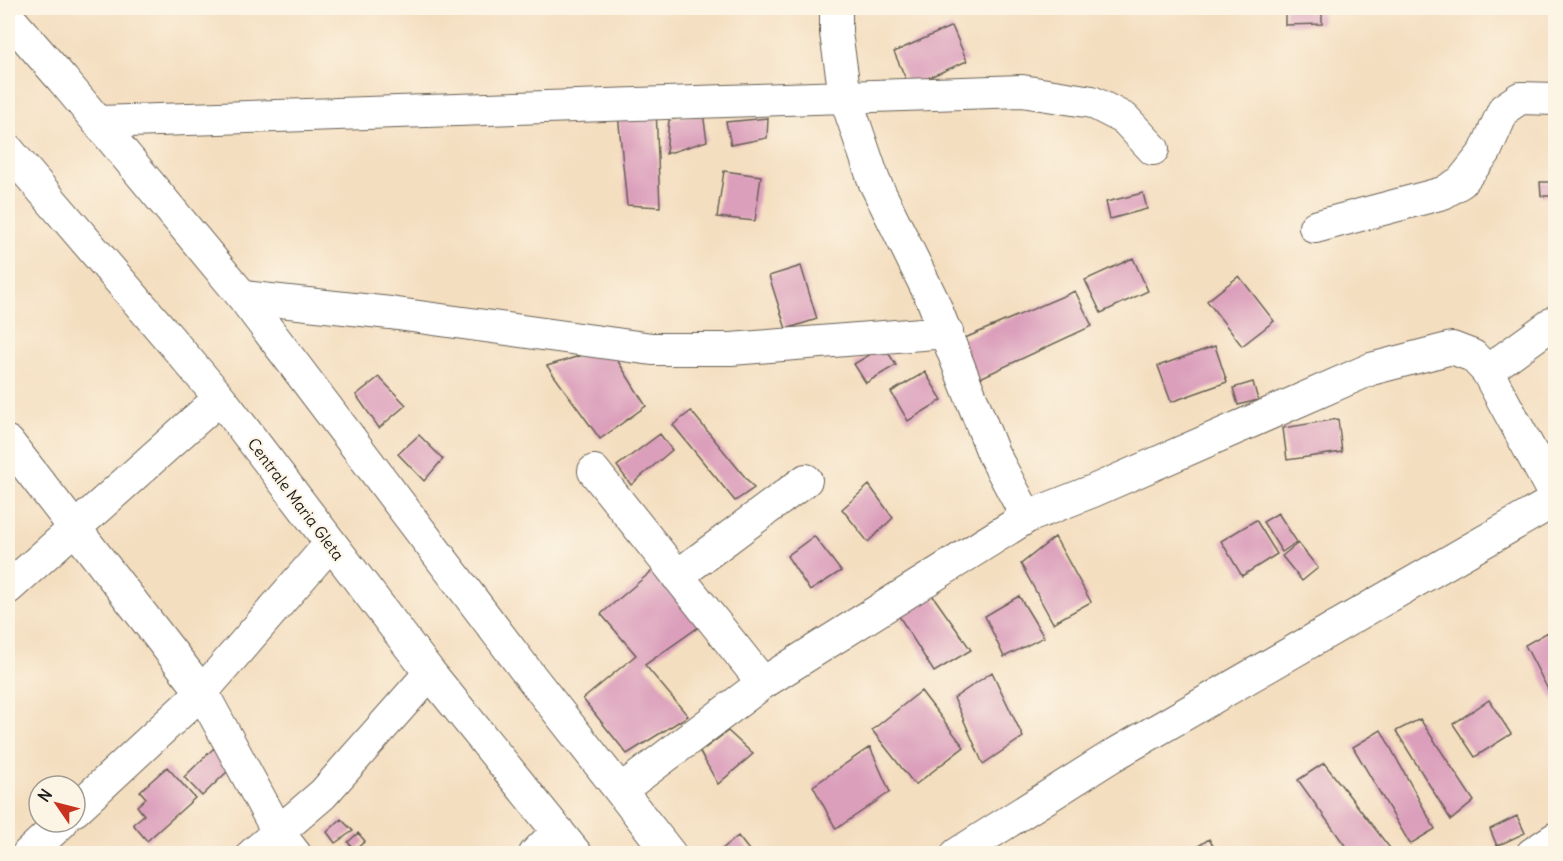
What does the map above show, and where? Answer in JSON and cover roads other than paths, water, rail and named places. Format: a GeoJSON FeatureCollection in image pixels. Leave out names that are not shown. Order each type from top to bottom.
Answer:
{"type":"FeatureCollection","features":[{"type":"Feature","properties":{"kind":"street"},"geometry":{"type":"LineString","coordinates":[[836,8],[836,33],[845,96],[874,181],[947,332],[966,388],[993,453],[1027,517]]}},
{"type":"Feature","properties":{"kind":"street"},"geometry":{"type":"LineString","coordinates":[[8,17],[99,122],[243,297],[524,668],[670,854]]}},
{"type":"Feature","properties":{"kind":"street"},"geometry":{"type":"LineString","coordinates":[[99,122],[1022,91],[1092,102],[1125,119],[1153,149]]}},
{"type":"Feature","properties":{"kind":"street"},"geometry":{"type":"LineString","coordinates":[[1315,227],[1443,193],[1461,182],[1485,152],[1504,109],[1520,98],[1556,99]]}},
{"type":"Feature","properties":{"kind":"street","name":"Centrale Maria Gleta"},"geometry":{"type":"LineString","coordinates":[[8,150],[220,398],[430,673],[567,842]]}},
{"type":"Feature","properties":{"kind":"street"},"geometry":{"type":"LineString","coordinates":[[243,297],[390,313],[652,349],[731,349],[947,332]]}},
{"type":"Feature","properties":{"kind":"street"},"geometry":{"type":"LineString","coordinates":[[1487,370],[1556,321]]}},
{"type":"Feature","properties":{"kind":"street"},"geometry":{"type":"LineString","coordinates":[[621,790],[763,683],[1027,517],[1093,491],[1371,369],[1452,348],[1473,356],[1487,370],[1556,499],[1112,756],[957,854]]}},
{"type":"Feature","properties":{"kind":"street"},"geometry":{"type":"LineString","coordinates":[[8,588],[220,398]]}},
{"type":"Feature","properties":{"kind":"street"},"geometry":{"type":"LineString","coordinates":[[8,442],[202,692],[286,843]]}},
{"type":"Feature","properties":{"kind":"street"},"geometry":{"type":"LineString","coordinates":[[594,471],[763,683]]}},
{"type":"Feature","properties":{"kind":"street"},"geometry":{"type":"LineString","coordinates":[[677,576],[806,480]]}},
{"type":"Feature","properties":{"kind":"street"},"geometry":{"type":"LineString","coordinates":[[87,799],[202,692],[330,544]]}},
{"type":"Feature","properties":{"kind":"street"},"geometry":{"type":"LineString","coordinates":[[253,854],[286,843],[323,794],[430,673]]}},
{"type":"Feature","properties":{"kind":"street"},"geometry":{"type":"LineString","coordinates":[[28,854],[49,834]]}},
{"type":"Feature","properties":{"kind":"street"},"geometry":{"type":"LineString","coordinates":[[536,854],[567,842]]}}]}
